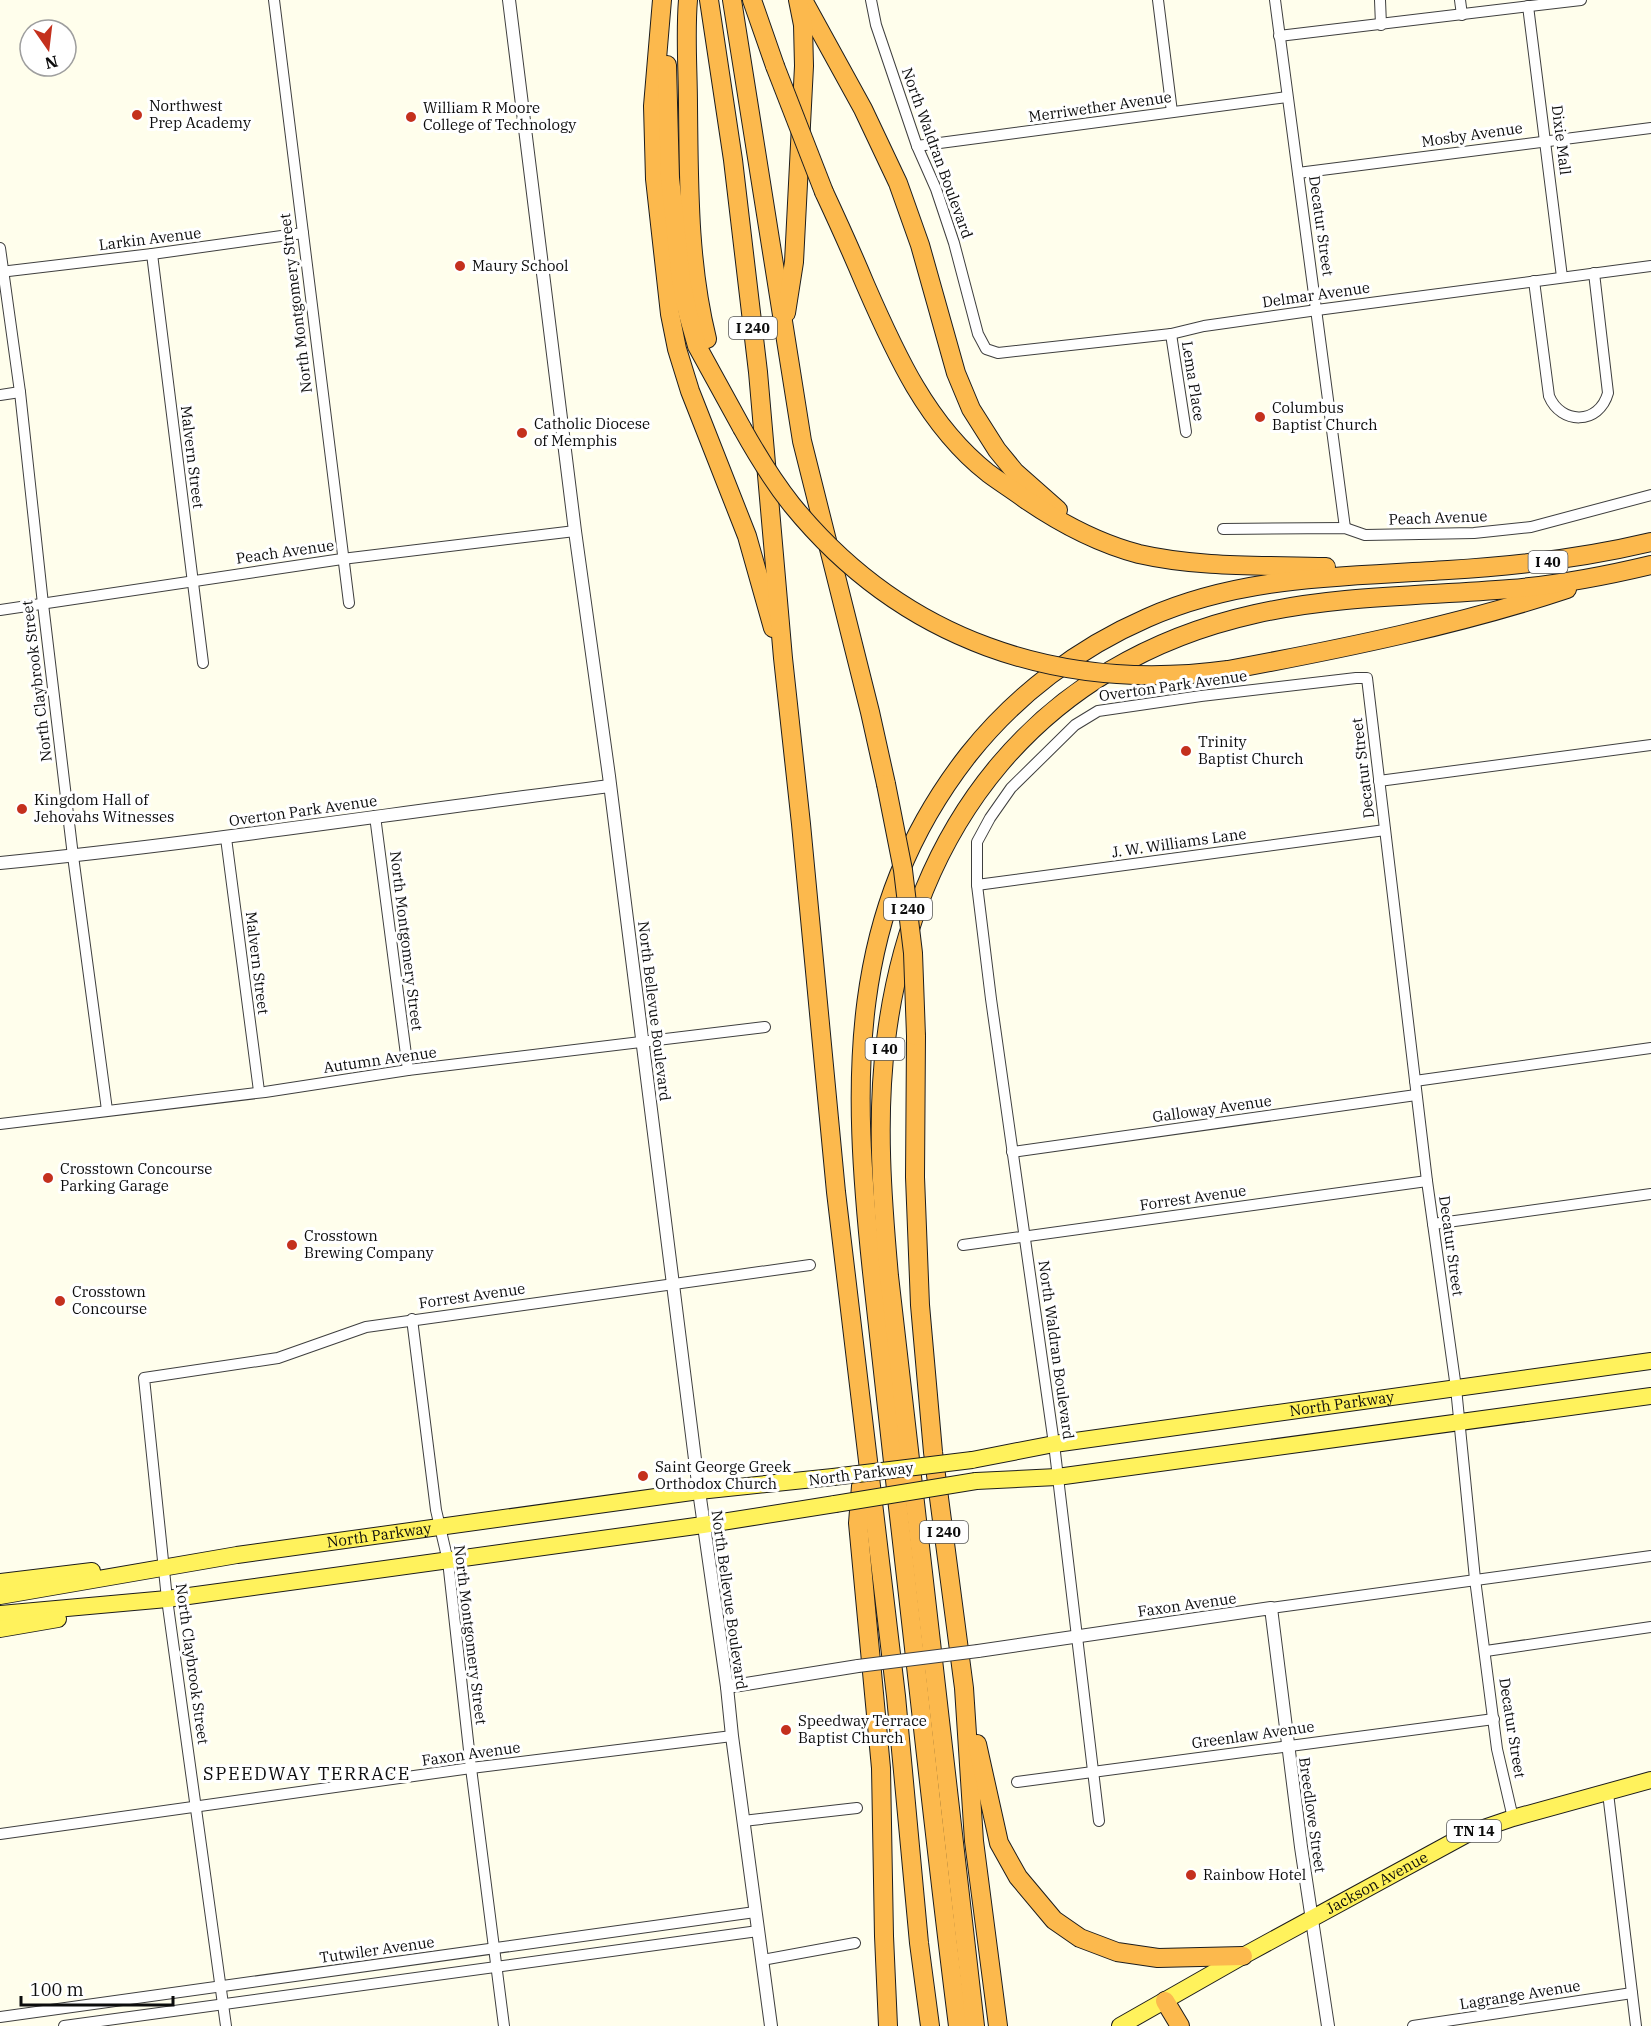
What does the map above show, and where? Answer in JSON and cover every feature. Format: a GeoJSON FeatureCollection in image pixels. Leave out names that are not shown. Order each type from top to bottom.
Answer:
{"type":"FeatureCollection","features":[{"type":"Feature","properties":{"kind":"highway"},"geometry":{"type":"LineString","coordinates":[[662,0],[653,106],[655,179],[670,314],[677,349],[690,391],[747,536],[783,658]]}},
{"type":"Feature","properties":{"kind":"highway"},"geometry":{"type":"LineString","coordinates":[[666,0],[667,118],[671,188],[681,280],[688,314],[718,373],[742,428],[775,481],[814,530],[873,583],[934,622],[1003,652],[1074,670],[1152,676],[1228,670],[1319,652],[1506,609],[1620,572]]}},
{"type":"Feature","properties":{"kind":"highway"},"geometry":{"type":"LineString","coordinates":[[688,0],[689,195],[703,344]]}},
{"type":"Feature","properties":{"kind":"highway","name":"I 240"},"geometry":{"type":"LineString","coordinates":[[709,0],[733,160],[758,372],[783,658],[813,939],[836,1192],[896,1696],[919,1943],[930,2026]]}},
{"type":"Feature","properties":{"kind":"highway","name":"I 240"},"geometry":{"type":"LineString","coordinates":[[732,0],[802,441],[870,712],[903,870],[913,953],[916,1036],[915,1177],[920,1305],[933,1452],[964,1688],[974,1841],[998,2026]]}},
{"type":"Feature","properties":{"kind":"highway"},"geometry":{"type":"LineString","coordinates":[[752,0],[824,192],[898,358],[922,399],[940,423],[987,472],[1052,518],[1086,535],[1139,553],[1170,560],[1444,570]]}},
{"type":"Feature","properties":{"kind":"highway"},"geometry":{"type":"LineString","coordinates":[[783,330],[794,262],[804,66],[803,25],[798,0]]}},
{"type":"Feature","properties":{"kind":"highway"},"geometry":{"type":"LineString","coordinates":[[803,0],[863,109],[898,183],[920,245],[956,373],[971,409],[997,450],[1015,472],[1086,535]]}},
{"type":"Feature","properties":{"kind":"highway","name":"I 40"},"geometry":{"type":"LineString","coordinates":[[958,2026],[884,1386],[861,1165],[860,1082],[863,1018],[868,981],[888,903],[922,824],[976,745],[1015,705],[1077,655],[1152,615],[1230,590],[1318,577],[1553,561],[1651,542]]}},
{"type":"Feature","properties":{"kind":"highway","name":"I 40"},"geometry":{"type":"LineString","coordinates":[[975,2026],[889,1276],[881,1167],[882,1074],[891,1005],[907,936],[924,885],[944,845],[970,802],[1018,743],[1077,691],[1151,648],[1220,622],[1294,606],[1347,600],[1512,589],[1651,565]]}},
{"type":"Feature","properties":{"kind":"highway"},"geometry":{"type":"LineString","coordinates":[[864,1439],[858,1523],[881,1768],[888,2026]]}},
{"type":"Feature","properties":{"kind":"highway"},"geometry":{"type":"LineString","coordinates":[[964,1688],[999,1843],[1018,1877],[1054,1920],[1080,1938],[1117,1952],[1158,1958],[1243,1956]]}},
{"type":"Feature","properties":{"kind":"highway"},"geometry":{"type":"LineString","coordinates":[[1165,2001],[1180,2026]]}},
{"type":"Feature","properties":{"kind":"main road","name":"North Parkway"},"geometry":{"type":"LineString","coordinates":[[0,1596],[164,1566],[699,1491],[833,1478],[972,1460],[1054,1444],[1651,1361]]}},
{"type":"Feature","properties":{"kind":"main road","name":"North Parkway"},"geometry":{"type":"LineString","coordinates":[[0,1614],[167,1599],[704,1525],[976,1481],[1058,1477],[1651,1396]]}},
{"type":"Feature","properties":{"kind":"main road"},"geometry":{"type":"LineString","coordinates":[[0,1582],[75,1572],[164,1566]]}},
{"type":"Feature","properties":{"kind":"main road"},"geometry":{"type":"LineString","coordinates":[[0,1629],[167,1599]]}},
{"type":"Feature","properties":{"kind":"main road","name":"Jackson Avenue"},"geometry":{"type":"LineString","coordinates":[[1120,2026],[1469,1833],[1513,1818],[1651,1780]]}},
{"type":"Feature","properties":{"kind":"street","name":"North Montgomery Street"},"geometry":{"type":"LineString","coordinates":[[274,0],[349,603]]}},
{"type":"Feature","properties":{"kind":"street","name":"North Bellevue Boulevard"},"geometry":{"type":"LineString","coordinates":[[509,0],[574,531],[610,786],[699,1491],[728,1687],[732,1736],[771,2026]]}},
{"type":"Feature","properties":{"kind":"street","name":"North Waldran Boulevard"},"geometry":{"type":"LineString","coordinates":[[871,0],[876,25],[916,146],[936,189],[954,243],[978,334],[986,350]]}},
{"type":"Feature","properties":{"kind":"street"},"geometry":{"type":"LineString","coordinates":[[1158,0],[1172,112]]}},
{"type":"Feature","properties":{"kind":"street","name":"Decatur Street"},"geometry":{"type":"LineString","coordinates":[[1275,0],[1345,528]]}},
{"type":"Feature","properties":{"kind":"street"},"geometry":{"type":"LineString","coordinates":[[1380,0],[1381,25]]}},
{"type":"Feature","properties":{"kind":"street"},"geometry":{"type":"LineString","coordinates":[[1460,0],[1461,15]]}},
{"type":"Feature","properties":{"kind":"street"},"geometry":{"type":"LineString","coordinates":[[1280,36],[1581,0]]}},
{"type":"Feature","properties":{"kind":"street","name":"Dixie Mall"},"geometry":{"type":"LineString","coordinates":[[1528,6],[1562,277]]}},
{"type":"Feature","properties":{"kind":"street","name":"Merriwether Avenue"},"geometry":{"type":"LineString","coordinates":[[916,146],[1287,98]]}},
{"type":"Feature","properties":{"kind":"street","name":"Mosby Avenue"},"geometry":{"type":"LineString","coordinates":[[1298,173],[1651,128]]}},
{"type":"Feature","properties":{"kind":"street","name":"Larkin Avenue"},"geometry":{"type":"LineString","coordinates":[[2,272],[303,233]]}},
{"type":"Feature","properties":{"kind":"street","name":"North Claybrook Street"},"geometry":{"type":"LineString","coordinates":[[0,248],[20,392],[73,856],[107,1110]]}},
{"type":"Feature","properties":{"kind":"street","name":"Malvern Street"},"geometry":{"type":"LineString","coordinates":[[152,254],[203,663]]}},
{"type":"Feature","properties":{"kind":"street","name":"Delmar Avenue"},"geometry":{"type":"LineString","coordinates":[[986,350],[998,353],[1171,334],[1204,326],[1651,266]]}},
{"type":"Feature","properties":{"kind":"street"},"geometry":{"type":"LineString","coordinates":[[1534,281],[1549,396],[1557,409],[1566,415],[1579,418],[1600,408],[1608,393],[1594,273]]}},
{"type":"Feature","properties":{"kind":"street","name":"Lema Place"},"geometry":{"type":"LineString","coordinates":[[1171,334],[1186,432]]}},
{"type":"Feature","properties":{"kind":"street"},"geometry":{"type":"LineString","coordinates":[[0,395],[20,392]]}},
{"type":"Feature","properties":{"kind":"street","name":"Peach Avenue"},"geometry":{"type":"LineString","coordinates":[[1223,529],[1345,528],[1365,535],[1473,533],[1531,527],[1651,495]]}},
{"type":"Feature","properties":{"kind":"street","name":"Peach Avenue"},"geometry":{"type":"LineString","coordinates":[[0,610],[342,559],[574,531]]}},
{"type":"Feature","properties":{"kind":"street","name":"Decatur Street"},"geometry":{"type":"LineString","coordinates":[[1367,678],[1416,1095],[1460,1422],[1475,1580],[1497,1749],[1513,1818]]}},
{"type":"Feature","properties":{"kind":"street","name":"Overton Park Avenue"},"geometry":{"type":"LineString","coordinates":[[977,885],[976,842],[990,818],[1011,788],[1075,725],[1098,711],[1201,696],[1367,678]]}},
{"type":"Feature","properties":{"kind":"street"},"geometry":{"type":"LineString","coordinates":[[1379,781],[1651,745]]}},
{"type":"Feature","properties":{"kind":"street","name":"Overton Park Avenue"},"geometry":{"type":"LineString","coordinates":[[0,863],[226,838],[375,816],[610,786]]}},
{"type":"Feature","properties":{"kind":"street","name":"North Montgomery Street"},"geometry":{"type":"LineString","coordinates":[[375,816],[408,1070]]}},
{"type":"Feature","properties":{"kind":"street","name":"J. W. Williams Lane"},"geometry":{"type":"LineString","coordinates":[[977,885],[1385,830]]}},
{"type":"Feature","properties":{"kind":"street","name":"Malvern Street"},"geometry":{"type":"LineString","coordinates":[[226,838],[259,1091]]}},
{"type":"Feature","properties":{"kind":"street","name":"North Waldran Boulevard"},"geometry":{"type":"LineString","coordinates":[[977,885],[1054,1444],[1099,1821]]}},
{"type":"Feature","properties":{"kind":"street","name":"Autumn Avenue"},"geometry":{"type":"LineString","coordinates":[[0,1124],[408,1070],[765,1027]]}},
{"type":"Feature","properties":{"kind":"street"},"geometry":{"type":"LineString","coordinates":[[1415,1080],[1651,1047]]}},
{"type":"Feature","properties":{"kind":"street","name":"Galloway Avenue"},"geometry":{"type":"LineString","coordinates":[[1012,1152],[1416,1095]]}},
{"type":"Feature","properties":{"kind":"street","name":"Forrest Avenue"},"geometry":{"type":"LineString","coordinates":[[963,1245],[1427,1181]]}},
{"type":"Feature","properties":{"kind":"street"},"geometry":{"type":"LineString","coordinates":[[1433,1224],[1651,1194]]}},
{"type":"Feature","properties":{"kind":"street","name":"Forrest Avenue"},"geometry":{"type":"LineString","coordinates":[[144,1378],[278,1358],[366,1326],[810,1265]]}},
{"type":"Feature","properties":{"kind":"street","name":"North Montgomery Street"},"geometry":{"type":"LineString","coordinates":[[412,1319],[440,1528],[448,1561],[471,1768],[504,2026]]}},
{"type":"Feature","properties":{"kind":"street","name":"North Claybrook Street"},"geometry":{"type":"LineString","coordinates":[[144,1378],[167,1599],[226,2026]]}},
{"type":"Feature","properties":{"kind":"street","name":"Faxon Avenue"},"geometry":{"type":"LineString","coordinates":[[728,1687],[1076,1635],[1651,1556]]}},
{"type":"Feature","properties":{"kind":"street","name":"Breedlove Street"},"geometry":{"type":"LineString","coordinates":[[1271,1608],[1287,1745],[1328,2026]]}},
{"type":"Feature","properties":{"kind":"street"},"geometry":{"type":"LineString","coordinates":[[1486,1651],[1651,1627]]}},
{"type":"Feature","properties":{"kind":"street","name":"Greenlaw Avenue"},"geometry":{"type":"LineString","coordinates":[[1017,1782],[1494,1719]]}},
{"type":"Feature","properties":{"kind":"street","name":"Faxon Avenue"},"geometry":{"type":"LineString","coordinates":[[0,1834],[471,1768],[732,1736]]}},
{"type":"Feature","properties":{"kind":"street"},"geometry":{"type":"LineString","coordinates":[[1608,1793],[1636,2026]]}},
{"type":"Feature","properties":{"kind":"street"},"geometry":{"type":"LineString","coordinates":[[743,1821],[857,1808]]}},
{"type":"Feature","properties":{"kind":"street","name":"Tutwiler Avenue"},"geometry":{"type":"LineString","coordinates":[[3,2020],[755,1912]]}},
{"type":"Feature","properties":{"kind":"street"},"geometry":{"type":"LineString","coordinates":[[64,2026],[758,1931]]}},
{"type":"Feature","properties":{"kind":"street"},"geometry":{"type":"LineString","coordinates":[[762,1960],[855,1943]]}},
{"type":"Feature","properties":{"kind":"street","name":"Lagrange Avenue"},"geometry":{"type":"LineString","coordinates":[[1413,2026],[1480,2021],[1632,1992]]}},
{"type":"Feature","properties":{"kind":"place","name":"Northwest Prep Academy"},"geometry":{"type":"Point","coordinates":[137,115]}},
{"type":"Feature","properties":{"kind":"place","name":"William R Moore College of Technology"},"geometry":{"type":"Point","coordinates":[411,117]}},
{"type":"Feature","properties":{"kind":"place","name":"Maury School"},"geometry":{"type":"Point","coordinates":[460,266]}},
{"type":"Feature","properties":{"kind":"place","name":"Columbus Baptist Church"},"geometry":{"type":"Point","coordinates":[1260,417]}},
{"type":"Feature","properties":{"kind":"place","name":"Catholic Diocese of Memphis"},"geometry":{"type":"Point","coordinates":[522,433]}},
{"type":"Feature","properties":{"kind":"place","name":"Trinity Baptist Church"},"geometry":{"type":"Point","coordinates":[1186,751]}},
{"type":"Feature","properties":{"kind":"place","name":"Kingdom Hall of Jehovahs Witnesses"},"geometry":{"type":"Point","coordinates":[22,809]}},
{"type":"Feature","properties":{"kind":"place","name":"Crosstown Concourse Parking Garage"},"geometry":{"type":"Point","coordinates":[48,1178]}},
{"type":"Feature","properties":{"kind":"place","name":"Crosstown Brewing Company"},"geometry":{"type":"Point","coordinates":[292,1245]}},
{"type":"Feature","properties":{"kind":"place","name":"Crosstown Concourse"},"geometry":{"type":"Point","coordinates":[60,1301]}},
{"type":"Feature","properties":{"kind":"place","name":"Saint George Greek Orthodox Church"},"geometry":{"type":"Point","coordinates":[643,1476]}},
{"type":"Feature","properties":{"kind":"place","name":"Speedway Terrace Baptist Church"},"geometry":{"type":"Point","coordinates":[786,1730]}},
{"type":"Feature","properties":{"kind":"place","name":"Rainbow Hotel"},"geometry":{"type":"Point","coordinates":[1191,1875]}},
{"type":"Feature","properties":{"kind":"district","name":"SPEEDWAY TERRACE"},"geometry":{"type":"Point","coordinates":[307,1774]}}]}
